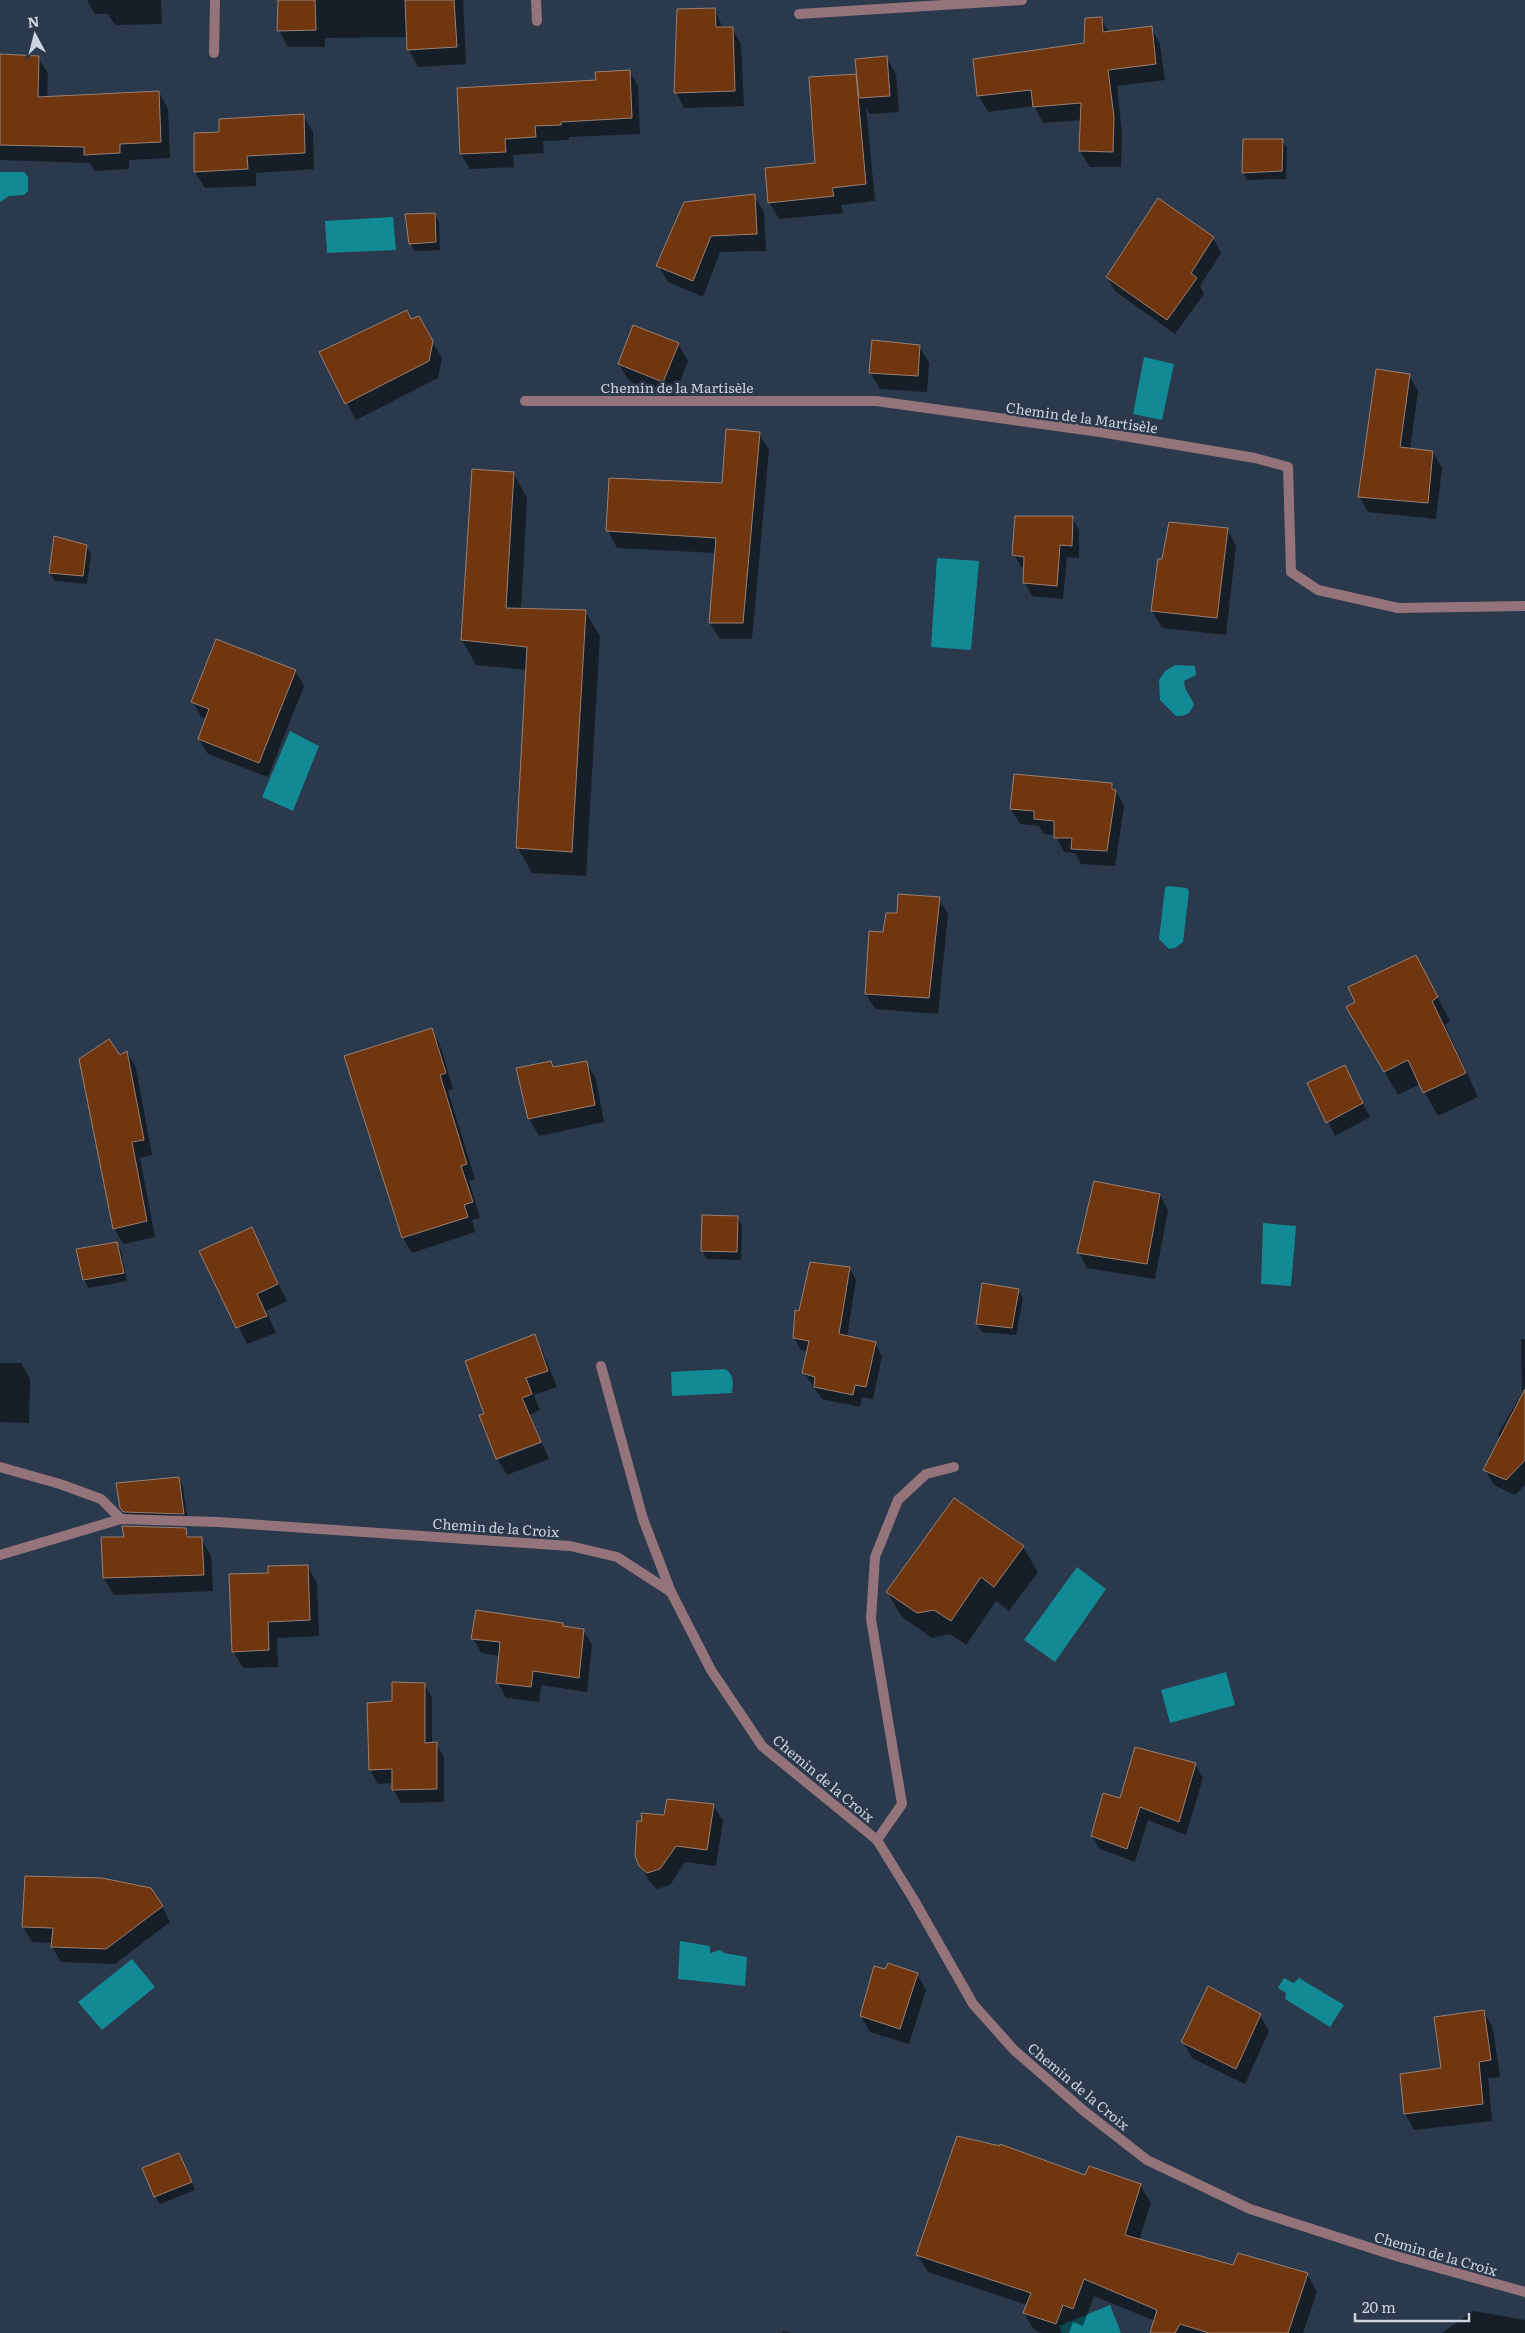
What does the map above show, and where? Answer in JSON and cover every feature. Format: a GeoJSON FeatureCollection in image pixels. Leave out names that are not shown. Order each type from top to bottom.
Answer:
{"type":"FeatureCollection","features":[{"type":"Feature","properties":{"kind":"street"},"geometry":{"type":"LineString","coordinates":[[214,53],[215,0]]}},
{"type":"Feature","properties":{"kind":"street"},"geometry":{"type":"LineString","coordinates":[[536,0],[537,21]]}},
{"type":"Feature","properties":{"kind":"street"},"geometry":{"type":"LineString","coordinates":[[799,14],[1022,0]]}},
{"type":"Feature","properties":{"kind":"street","name":"Chemin de la Martisèle"},"geometry":{"type":"LineString","coordinates":[[525,401],[876,401],[1100,432],[1255,458],[1288,468],[1292,572],[1318,590],[1398,608],[1525,606]]}},
{"type":"Feature","properties":{"kind":"street"},"geometry":{"type":"LineString","coordinates":[[601,1366],[643,1519],[671,1592]]}},
{"type":"Feature","properties":{"kind":"street"},"geometry":{"type":"LineString","coordinates":[[0,1467],[60,1484],[101,1499],[121,1519]]}},
{"type":"Feature","properties":{"kind":"street"},"geometry":{"type":"LineString","coordinates":[[877,1840],[902,1804],[870,1619],[875,1557],[898,1500],[926,1474],[954,1467]]}},
{"type":"Feature","properties":{"kind":"street","name":"Chemin de la Croix"},"geometry":{"type":"LineString","coordinates":[[0,1555],[121,1519],[218,1522],[570,1546],[617,1557],[671,1592],[711,1670],[762,1746],[877,1840],[914,1900],[973,2004],[1014,2050],[1084,2111],[1147,2160],[1250,2209],[1396,2256],[1525,2292]]}},
{"type":"Feature","properties":{"kind":"shaded area"},"geometry":{"type":"Polygon","coordinates":[[[0,172],[24,172],[28,177],[28,191],[24,195],[9,196],[0,202],[0,172]]]}},
{"type":"Feature","properties":{"kind":"shaded area"},"geometry":{"type":"Polygon","coordinates":[[[393,217],[396,250],[327,253],[325,221],[393,217]]]}},
{"type":"Feature","properties":{"kind":"shaded area"},"geometry":{"type":"Polygon","coordinates":[[[1144,357],[1174,364],[1162,420],[1133,414],[1144,357]]]}},
{"type":"Feature","properties":{"kind":"shaded area"},"geometry":{"type":"Polygon","coordinates":[[[937,558],[979,561],[971,650],[931,647],[937,558]]]}},
{"type":"Feature","properties":{"kind":"shaded area"},"geometry":{"type":"Polygon","coordinates":[[[1175,665],[1195,666],[1196,675],[1184,681],[1185,688],[1194,704],[1188,714],[1183,716],[1176,716],[1160,700],[1159,680],[1165,671],[1175,665]]]}},
{"type":"Feature","properties":{"kind":"shaded area"},"geometry":{"type":"Polygon","coordinates":[[[290,731],[319,746],[293,811],[262,797],[290,731]]]}},
{"type":"Feature","properties":{"kind":"shaded area"},"geometry":{"type":"Polygon","coordinates":[[[1168,886],[1187,888],[1189,891],[1183,942],[1175,948],[1169,949],[1159,939],[1165,888],[1168,886]]]}},
{"type":"Feature","properties":{"kind":"shaded area"},"geometry":{"type":"Polygon","coordinates":[[[1263,1223],[1296,1226],[1291,1286],[1261,1284],[1263,1223]]]}},
{"type":"Feature","properties":{"kind":"shaded area"},"geometry":{"type":"Polygon","coordinates":[[[725,1369],[732,1377],[732,1393],[672,1396],[671,1372],[725,1369]]]}},
{"type":"Feature","properties":{"kind":"shaded area"},"geometry":{"type":"Polygon","coordinates":[[[1077,1567],[1106,1589],[1055,1662],[1024,1640],[1077,1567]]]}},
{"type":"Feature","properties":{"kind":"shaded area"},"geometry":{"type":"Polygon","coordinates":[[[1226,1672],[1235,1705],[1170,1723],[1161,1690],[1226,1672]]]}},
{"type":"Feature","properties":{"kind":"shaded area"},"geometry":{"type":"Polygon","coordinates":[[[680,1941],[710,1946],[710,1953],[720,1950],[724,1953],[747,1957],[745,1986],[678,1979],[680,1941]]]}},
{"type":"Feature","properties":{"kind":"shaded area"},"geometry":{"type":"Polygon","coordinates":[[[132,1959],[155,1987],[102,2030],[78,2002],[132,1959]]]}},
{"type":"Feature","properties":{"kind":"shaded area"},"geometry":{"type":"Polygon","coordinates":[[[1284,1978],[1294,1983],[1299,1978],[1344,2005],[1330,2027],[1285,1999],[1286,1993],[1278,1988],[1284,1978]]]}},
{"type":"Feature","properties":{"kind":"shaded area"},"geometry":{"type":"Polygon","coordinates":[[[1110,2305],[1121,2333],[1062,2333],[1059,2326],[1110,2305]]]}},
{"type":"Feature","properties":{"kind":"building"},"geometry":{"type":"Polygon","coordinates":[[[278,0],[315,0],[316,30],[277,31],[278,0]]]}},
{"type":"Feature","properties":{"kind":"building"},"geometry":{"type":"Polygon","coordinates":[[[405,0],[454,0],[457,47],[407,50],[405,0]]]}},
{"type":"Feature","properties":{"kind":"building"},"geometry":{"type":"Polygon","coordinates":[[[715,8],[716,27],[733,27],[735,91],[674,93],[677,9],[715,8]]]}},
{"type":"Feature","properties":{"kind":"building"},"geometry":{"type":"Polygon","coordinates":[[[1102,17],[1103,32],[1152,26],[1156,64],[1108,70],[1114,117],[1113,152],[1079,151],[1081,103],[1033,107],[1031,90],[977,96],[973,59],[1084,43],[1085,18],[1102,17]]]}},
{"type":"Feature","properties":{"kind":"building"},"geometry":{"type":"Polygon","coordinates":[[[0,54],[39,56],[38,97],[159,91],[161,142],[120,144],[120,153],[84,155],[84,147],[0,145],[0,54]]]}},
{"type":"Feature","properties":{"kind":"building"},"geometry":{"type":"Polygon","coordinates":[[[887,56],[890,96],[859,98],[855,59],[887,56]]]}},
{"type":"Feature","properties":{"kind":"building"},"geometry":{"type":"Polygon","coordinates":[[[630,70],[632,118],[561,122],[561,125],[535,126],[536,137],[505,139],[506,152],[460,154],[457,88],[596,80],[595,72],[630,70]]]}},
{"type":"Feature","properties":{"kind":"building"},"geometry":{"type":"Polygon","coordinates":[[[856,74],[866,184],[832,188],[834,196],[768,203],[765,168],[815,163],[809,77],[856,74]]]}},
{"type":"Feature","properties":{"kind":"building"},"geometry":{"type":"Polygon","coordinates":[[[304,114],[305,153],[247,156],[248,169],[194,172],[194,133],[219,132],[219,119],[304,114]]]}},
{"type":"Feature","properties":{"kind":"building"},"geometry":{"type":"Polygon","coordinates":[[[1243,139],[1283,139],[1282,171],[1242,173],[1243,139]]]}},
{"type":"Feature","properties":{"kind":"building"},"geometry":{"type":"Polygon","coordinates":[[[755,194],[757,234],[711,236],[693,281],[656,266],[684,202],[755,194]]]}},
{"type":"Feature","properties":{"kind":"building"},"geometry":{"type":"Polygon","coordinates":[[[1158,198],[1214,237],[1191,273],[1197,278],[1167,320],[1106,277],[1158,198]]]}},
{"type":"Feature","properties":{"kind":"building"},"geometry":{"type":"Polygon","coordinates":[[[435,213],[436,242],[409,244],[405,214],[435,213]]]}},
{"type":"Feature","properties":{"kind":"building"},"geometry":{"type":"Polygon","coordinates":[[[407,310],[411,319],[419,316],[433,341],[429,361],[345,404],[319,352],[407,310]]]}},
{"type":"Feature","properties":{"kind":"building"},"geometry":{"type":"Polygon","coordinates":[[[633,325],[679,343],[663,382],[618,364],[633,325]]]}},
{"type":"Feature","properties":{"kind":"building"},"geometry":{"type":"Polygon","coordinates":[[[872,340],[920,345],[918,376],[869,373],[872,340]]]}},
{"type":"Feature","properties":{"kind":"building"},"geometry":{"type":"Polygon","coordinates":[[[1376,369],[1410,374],[1400,447],[1433,451],[1428,503],[1358,497],[1376,369]]]}},
{"type":"Feature","properties":{"kind":"building"},"geometry":{"type":"Polygon","coordinates":[[[726,429],[760,432],[743,623],[709,623],[716,538],[606,531],[609,478],[722,483],[726,429]]]}},
{"type":"Feature","properties":{"kind":"building"},"geometry":{"type":"Polygon","coordinates":[[[472,469],[514,472],[506,608],[586,610],[572,852],[516,848],[527,647],[461,640],[472,469]]]}},
{"type":"Feature","properties":{"kind":"building"},"geometry":{"type":"Polygon","coordinates":[[[1015,516],[1073,516],[1072,546],[1060,545],[1057,586],[1023,583],[1024,557],[1012,555],[1015,516]]]}},
{"type":"Feature","properties":{"kind":"building"},"geometry":{"type":"Polygon","coordinates":[[[1169,522],[1228,528],[1217,618],[1151,611],[1158,559],[1162,559],[1169,522]]]}},
{"type":"Feature","properties":{"kind":"building"},"geometry":{"type":"Polygon","coordinates":[[[54,536],[87,545],[83,576],[49,573],[54,536]]]}},
{"type":"Feature","properties":{"kind":"building"},"geometry":{"type":"Polygon","coordinates":[[[216,639],[296,670],[259,763],[198,739],[209,709],[191,702],[216,639]]]}},
{"type":"Feature","properties":{"kind":"building"},"geometry":{"type":"Polygon","coordinates":[[[1014,774],[1112,783],[1112,789],[1116,790],[1107,851],[1071,849],[1072,838],[1054,838],[1054,821],[1034,819],[1034,811],[1010,809],[1014,774]]]}},
{"type":"Feature","properties":{"kind":"building"},"geometry":{"type":"Polygon","coordinates":[[[898,894],[940,897],[929,998],[865,994],[869,931],[883,932],[886,913],[897,913],[898,894]]]}},
{"type":"Feature","properties":{"kind":"building"},"geometry":{"type":"Polygon","coordinates":[[[1416,955],[1438,997],[1432,1001],[1466,1073],[1423,1093],[1408,1060],[1384,1072],[1346,1007],[1355,1002],[1348,987],[1416,955]]]}},
{"type":"Feature","properties":{"kind":"building"},"geometry":{"type":"Polygon","coordinates":[[[432,1028],[446,1073],[440,1075],[467,1164],[461,1166],[473,1202],[464,1205],[468,1217],[402,1238],[344,1056],[432,1028]]]}},
{"type":"Feature","properties":{"kind":"building"},"geometry":{"type":"Polygon","coordinates":[[[109,1039],[120,1055],[127,1051],[144,1140],[132,1142],[147,1221],[113,1229],[79,1059],[109,1039]]]}},
{"type":"Feature","properties":{"kind":"building"},"geometry":{"type":"Polygon","coordinates":[[[551,1061],[553,1067],[587,1061],[595,1105],[528,1119],[516,1068],[551,1061]]]}},
{"type":"Feature","properties":{"kind":"building"},"geometry":{"type":"Polygon","coordinates":[[[1345,1065],[1363,1103],[1326,1123],[1307,1083],[1345,1065]]]}},
{"type":"Feature","properties":{"kind":"building"},"geometry":{"type":"Polygon","coordinates":[[[1094,1181],[1160,1194],[1147,1264],[1077,1253],[1094,1181]]]}},
{"type":"Feature","properties":{"kind":"building"},"geometry":{"type":"Polygon","coordinates":[[[702,1215],[738,1216],[737,1252],[701,1251],[702,1215]]]}},
{"type":"Feature","properties":{"kind":"building"},"geometry":{"type":"Polygon","coordinates":[[[252,1227],[278,1284],[257,1294],[267,1316],[236,1328],[199,1251],[252,1227]]]}},
{"type":"Feature","properties":{"kind":"building"},"geometry":{"type":"Polygon","coordinates":[[[117,1242],[124,1273],[83,1280],[76,1249],[117,1242]]]}},
{"type":"Feature","properties":{"kind":"building"},"geometry":{"type":"Polygon","coordinates":[[[810,1262],[850,1267],[839,1334],[876,1342],[866,1387],[855,1385],[853,1395],[814,1387],[815,1377],[802,1373],[809,1341],[793,1338],[795,1310],[799,1311],[810,1262]]]}},
{"type":"Feature","properties":{"kind":"building"},"geometry":{"type":"Polygon","coordinates":[[[982,1283],[1019,1289],[1012,1328],[976,1324],[982,1283]]]}},
{"type":"Feature","properties":{"kind":"building"},"geometry":{"type":"Polygon","coordinates":[[[535,1334],[548,1371],[526,1378],[532,1394],[522,1398],[541,1442],[496,1459],[479,1415],[484,1414],[465,1361],[535,1334]]]}},
{"type":"Feature","properties":{"kind":"building"},"geometry":{"type":"Polygon","coordinates":[[[1525,1389],[1525,1460],[1506,1480],[1483,1470],[1525,1389]]]}},
{"type":"Feature","properties":{"kind":"building"},"geometry":{"type":"Polygon","coordinates":[[[179,1477],[184,1514],[124,1512],[120,1508],[116,1483],[179,1477]]]}},
{"type":"Feature","properties":{"kind":"building"},"geometry":{"type":"Polygon","coordinates":[[[954,1498],[1024,1546],[994,1587],[981,1577],[951,1621],[934,1610],[917,1613],[886,1592],[954,1498]]]}},
{"type":"Feature","properties":{"kind":"building"},"geometry":{"type":"Polygon","coordinates":[[[122,1526],[186,1528],[187,1537],[202,1537],[204,1575],[103,1578],[101,1537],[124,1537],[122,1526]]]}},
{"type":"Feature","properties":{"kind":"building"},"geometry":{"type":"Polygon","coordinates":[[[308,1565],[310,1620],[268,1622],[269,1650],[232,1652],[229,1574],[268,1573],[268,1566],[308,1565]]]}},
{"type":"Feature","properties":{"kind":"building"},"geometry":{"type":"Polygon","coordinates":[[[476,1610],[563,1623],[563,1626],[584,1629],[579,1678],[533,1671],[531,1687],[496,1683],[500,1642],[471,1639],[476,1610]]]}},
{"type":"Feature","properties":{"kind":"building"},"geometry":{"type":"Polygon","coordinates":[[[392,1682],[425,1683],[425,1743],[437,1742],[437,1789],[392,1790],[392,1769],[369,1770],[367,1703],[392,1701],[392,1682]]]}},
{"type":"Feature","properties":{"kind":"building"},"geometry":{"type":"Polygon","coordinates":[[[1135,1747],[1196,1763],[1179,1822],[1140,1807],[1127,1849],[1091,1836],[1103,1793],[1120,1798],[1135,1747]]]}},
{"type":"Feature","properties":{"kind":"building"},"geometry":{"type":"Polygon","coordinates":[[[667,1799],[714,1804],[707,1850],[676,1846],[660,1869],[647,1873],[639,1866],[635,1856],[637,1821],[642,1821],[641,1813],[664,1815],[667,1799]]]}},
{"type":"Feature","properties":{"kind":"building"},"geometry":{"type":"Polygon","coordinates":[[[25,1876],[102,1878],[151,1888],[163,1906],[106,1949],[51,1947],[53,1928],[22,1927],[25,1876]]]}},
{"type":"Feature","properties":{"kind":"building"},"geometry":{"type":"Polygon","coordinates":[[[888,1963],[918,1973],[900,2029],[860,2016],[874,1966],[885,1969],[888,1963]]]}},
{"type":"Feature","properties":{"kind":"building"},"geometry":{"type":"Polygon","coordinates":[[[1208,1986],[1261,2014],[1236,2069],[1181,2042],[1208,1986]]]}},
{"type":"Feature","properties":{"kind":"building"},"geometry":{"type":"Polygon","coordinates":[[[1484,2010],[1491,2060],[1479,2062],[1483,2104],[1404,2114],[1400,2074],[1441,2068],[1434,2017],[1484,2010]]]}},
{"type":"Feature","properties":{"kind":"building"},"geometry":{"type":"Polygon","coordinates":[[[957,2136],[1000,2146],[1000,2144],[1085,2175],[1089,2166],[1141,2184],[1125,2235],[1233,2265],[1238,2253],[1308,2273],[1288,2333],[1209,2333],[1180,2324],[1175,2333],[1150,2333],[1157,2310],[1084,2279],[1073,2309],[1063,2305],[1056,2324],[1023,2313],[1031,2293],[916,2255],[957,2136]]]}},
{"type":"Feature","properties":{"kind":"building"},"geometry":{"type":"Polygon","coordinates":[[[179,2153],[192,2182],[154,2197],[142,2168],[179,2153]]]}}]}
